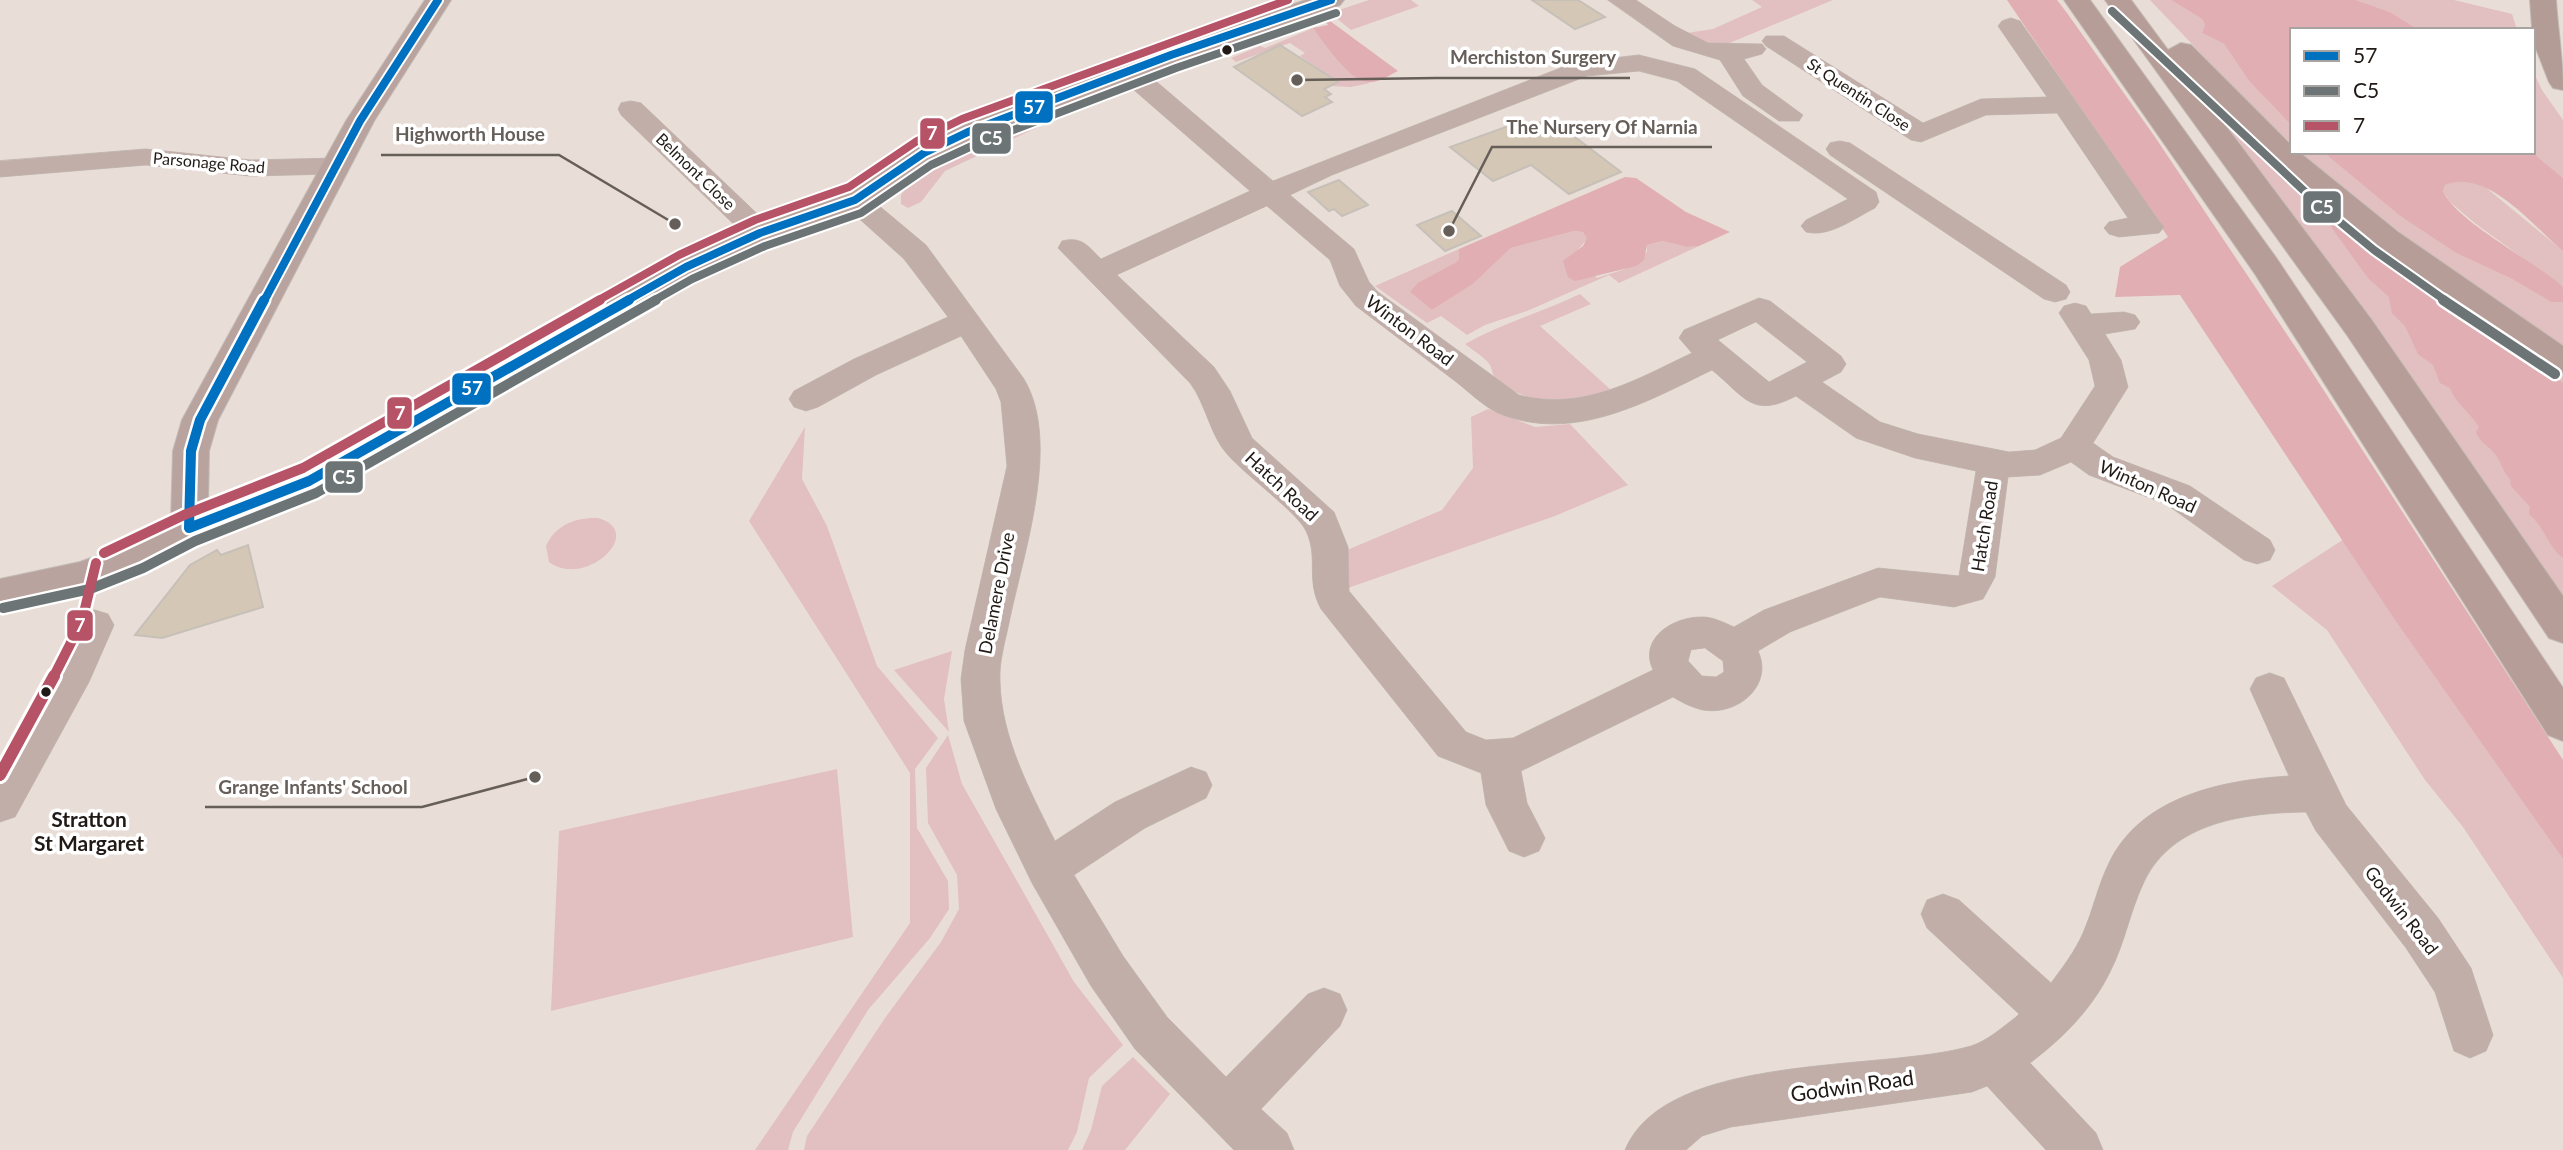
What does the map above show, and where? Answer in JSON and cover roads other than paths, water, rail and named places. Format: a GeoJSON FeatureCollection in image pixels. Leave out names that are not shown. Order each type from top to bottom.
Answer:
{"type":"FeatureCollection","features":[{"type":"Feature","properties":{"kind":"highway"},"geometry":{"type":"LineString","coordinates":[[2077,0],[2278,287],[2461,561],[2563,723]]}},
{"type":"Feature","properties":{"kind":"highway"},"geometry":{"type":"LineString","coordinates":[[2120,0],[2177,47],[2247,120],[2329,194],[2442,281],[2563,362]]}},
{"type":"Feature","properties":{"kind":"highway"},"geometry":{"type":"LineString","coordinates":[[2120,0],[2359,327],[2563,627]]}},
{"type":"Feature","properties":{"kind":"main road"},"geometry":{"type":"LineString","coordinates":[[189,528],[191,451],[200,421],[360,121],[438,0]]}},
{"type":"Feature","properties":{"kind":"main road"},"geometry":{"type":"LineString","coordinates":[[0,594],[85,576],[136,556],[189,528],[309,481],[658,282],[760,233],[855,200],[943,143],[1128,72],[1331,0]]}},
{"type":"Feature","properties":{"kind":"main road"},"geometry":{"type":"LineString","coordinates":[[2543,0],[2545,37],[2563,82]]}},
{"type":"Feature","properties":{"kind":"street"},"geometry":{"type":"LineString","coordinates":[[1620,0],[1689,45],[1729,55],[1801,31]]}},
{"type":"Feature","properties":{"kind":"street"},"geometry":{"type":"LineString","coordinates":[[2011,26],[2149,227],[2119,228]]}},
{"type":"Feature","properties":{"kind":"street","name":"St Quentin Close"},"geometry":{"type":"LineString","coordinates":[[1776,41],[1921,134],[1981,107],[2066,106]]}},
{"type":"Feature","properties":{"kind":"street"},"geometry":{"type":"LineString","coordinates":[[1729,55],[1752,90],[2072,310],[2124,322]]}},
{"type":"Feature","properties":{"kind":"street","name":"Hatch Road"},"geometry":{"type":"LineString","coordinates":[[1816,226],[1865,202],[1866,198],[1686,75],[1647,64],[1615,64],[1582,69],[1322,169],[1270,193],[1085,261],[1202,375],[1214,391],[1238,445],[1321,522],[1330,547],[1330,590],[1344,614],[1452,744],[1499,760],[1522,753],[1676,677],[1694,690],[1705,693],[1726,692],[1735,688],[1741,681],[1744,663],[1734,646],[1777,621],[1878,582],[1941,591],[1970,589],[1977,577],[1989,485],[1995,463]]}},
{"type":"Feature","properties":{"kind":"street","name":"Winton Road"},"geometry":{"type":"LineString","coordinates":[[1128,72],[1343,256],[1355,286],[1367,299],[1429,342],[1485,390],[1524,411],[1557,415],[1608,406],[1715,355]]}},
{"type":"Feature","properties":{"kind":"street","name":"Belmont Close"},"geometry":{"type":"LineString","coordinates":[[631,109],[760,233]]}},
{"type":"Feature","properties":{"kind":"street","name":"Parsonage Road"},"geometry":{"type":"LineString","coordinates":[[0,169],[146,157],[250,168],[335,166]]}},
{"type":"Feature","properties":{"kind":"street","name":"Delamere Drive"},"geometry":{"type":"LineString","coordinates":[[855,200],[915,252],[967,321],[1012,387],[1018,402],[1024,466],[980,679],[984,721],[1011,796],[1048,869],[1101,961],[1152,1033],[1226,1111],[1270,1150]]}},
{"type":"Feature","properties":{"kind":"street"},"geometry":{"type":"LineString","coordinates":[[1759,307],[1830,364],[1767,397],[1715,355],[1695,338],[1759,307]]}},
{"type":"Feature","properties":{"kind":"street"},"geometry":{"type":"LineString","coordinates":[[1797,381],[1868,430],[1915,446],[1995,463],[2025,465],[2040,462],[2073,447],[2112,387],[2105,360],[2072,310]]}},
{"type":"Feature","properties":{"kind":"street"},"geometry":{"type":"LineString","coordinates":[[806,399],[865,367],[967,321]]}},
{"type":"Feature","properties":{"kind":"street","name":"Winton Road"},"geometry":{"type":"LineString","coordinates":[[2073,447],[2101,466],[2178,495],[2257,550]]}},
{"type":"Feature","properties":{"kind":"street"},"geometry":{"type":"LineString","coordinates":[[0,804],[75,671],[95,625]]}},
{"type":"Feature","properties":{"kind":"street","name":"Godwin Road"},"geometry":{"type":"LineString","coordinates":[[2270,689],[2331,818],[2422,933],[2455,983],[2470,1035]]}},
{"type":"Feature","properties":{"kind":"street"},"geometry":{"type":"LineString","coordinates":[[1499,760],[1507,805],[1524,838]]}},
{"type":"Feature","properties":{"kind":"street"},"geometry":{"type":"LineString","coordinates":[[1048,869],[1130,815],[1191,785]]}},
{"type":"Feature","properties":{"kind":"street","name":"Godwin Road"},"geometry":{"type":"LineString","coordinates":[[1649,1150],[1688,1117],[1731,1103],[1972,1069],[1995,1060],[2036,1031],[2087,969],[2102,940],[2127,872],[2151,842],[2177,821],[2224,801],[2257,794],[2318,794]]}},
{"type":"Feature","properties":{"kind":"street"},"geometry":{"type":"LineString","coordinates":[[1943,914],[2052,1014]]}},
{"type":"Feature","properties":{"kind":"street"},"geometry":{"type":"LineString","coordinates":[[1226,1111],[1324,1010]]}},
{"type":"Feature","properties":{"kind":"street"},"geometry":{"type":"LineString","coordinates":[[1995,1060],[2079,1150]]}},
{"type":"Feature","properties":{"kind":"place","name":"Merchiston Surgery"},"geometry":{"type":"Point","coordinates":[1297,80]}},
{"type":"Feature","properties":{"kind":"place","name":"Highworth House"},"geometry":{"type":"Point","coordinates":[675,224]}},
{"type":"Feature","properties":{"kind":"place","name":"The Nursery Of Narnia"},"geometry":{"type":"Point","coordinates":[1449,231]}},
{"type":"Feature","properties":{"kind":"place","name":"Grange Infants' School"},"geometry":{"type":"Point","coordinates":[535,777]}},
{"type":"Feature","properties":{"kind":"district","name":"Stratton St Margaret"},"geometry":{"type":"Point","coordinates":[89,830]}}]}
